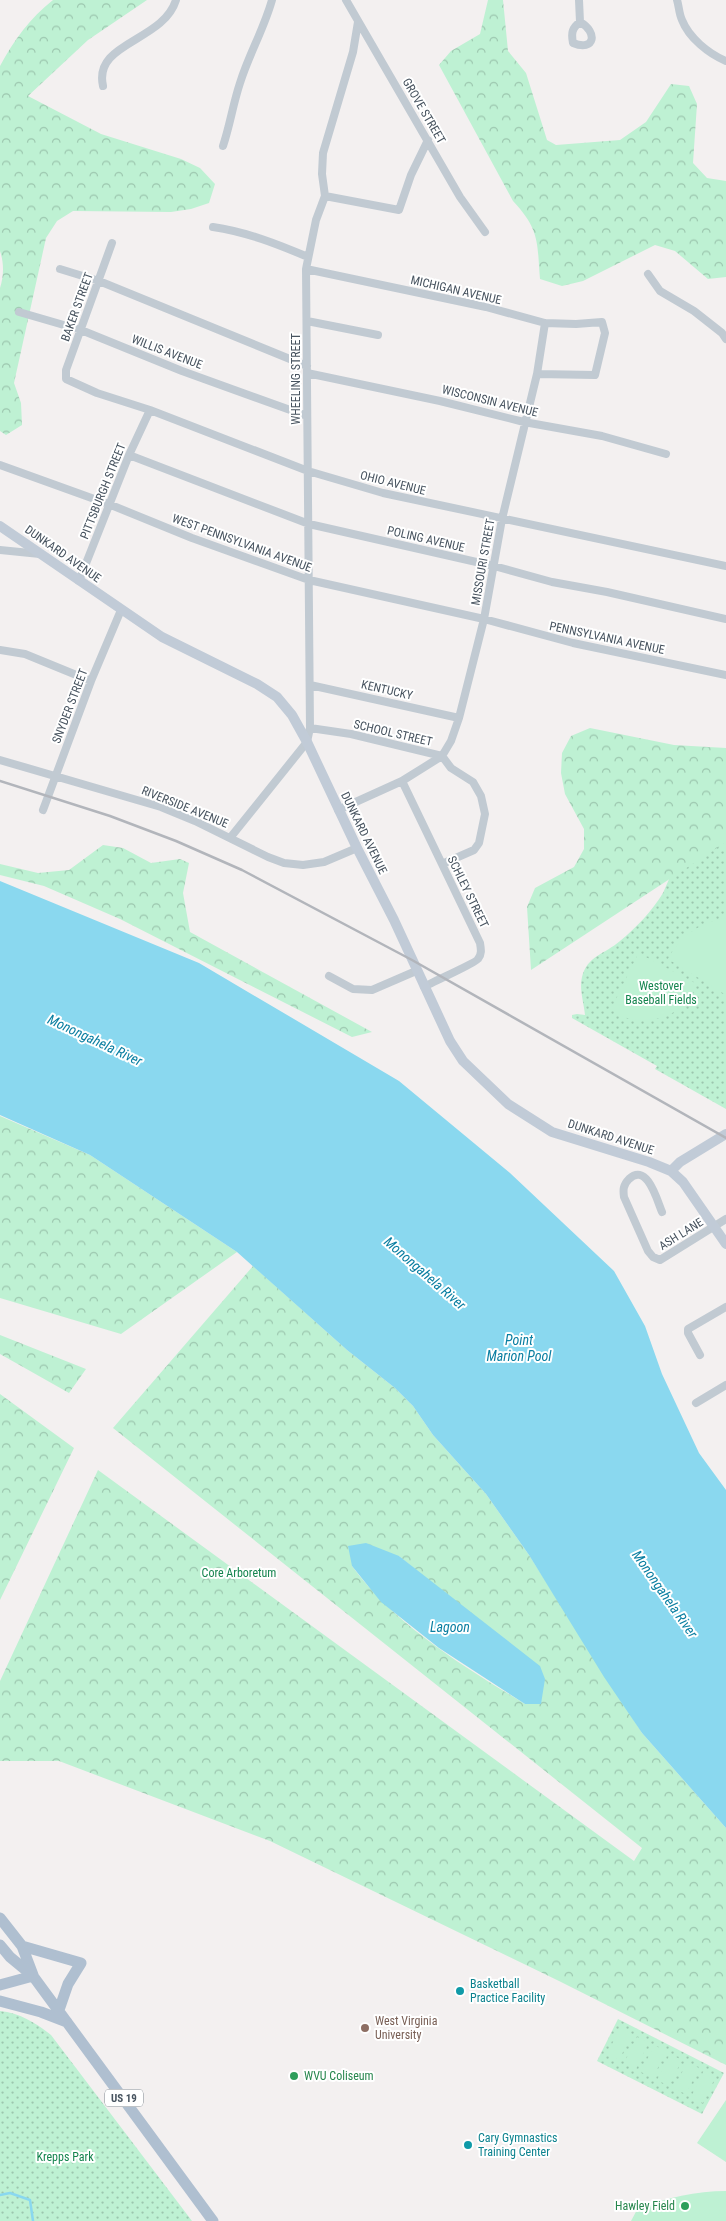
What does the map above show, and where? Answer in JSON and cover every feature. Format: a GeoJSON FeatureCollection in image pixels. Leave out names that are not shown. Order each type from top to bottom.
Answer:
{"type":"FeatureCollection","features":[{"type":"Feature","properties":{"kind":"main road","name":"DUNKARD AVENUE"},"geometry":{"type":"LineString","coordinates":[[0,526],[162,637],[257,684],[277,697],[292,715],[307,742],[338,810],[394,920],[450,1041],[463,1060],[508,1104],[552,1132],[615,1151],[671,1171]]}},
{"type":"Feature","properties":{"kind":"main road"},"geometry":{"type":"LineString","coordinates":[[726,1134],[680,1162],[671,1171],[683,1182],[726,1244]]}},
{"type":"Feature","properties":{"kind":"main road","name":"US 19"},"geometry":{"type":"LineString","coordinates":[[0,1918],[22,1946],[33,1976]]}},
{"type":"Feature","properties":{"kind":"main road","name":"US 19"},"geometry":{"type":"LineString","coordinates":[[0,1944],[10,1957],[33,1976],[212,2221]]}},
{"type":"Feature","properties":{"kind":"main road"},"geometry":{"type":"LineString","coordinates":[[22,1946],[81,1964],[68,1984],[59,2010]]}},
{"type":"Feature","properties":{"kind":"main road"},"geometry":{"type":"LineString","coordinates":[[0,1985],[33,1976]]}},
{"type":"Feature","properties":{"kind":"main road"},"geometry":{"type":"LineString","coordinates":[[0,2001],[41,2012],[67,2022]]}},
{"type":"Feature","properties":{"kind":"street"},"geometry":{"type":"LineString","coordinates":[[103,86],[102,78],[107,60],[130,43],[158,27],[174,7],[176,0]]}},
{"type":"Feature","properties":{"kind":"street"},"geometry":{"type":"LineString","coordinates":[[223,146],[231,122],[240,81],[266,21],[272,0]]}},
{"type":"Feature","properties":{"kind":"street","name":"GROVE STREET"},"geometry":{"type":"LineString","coordinates":[[346,0],[464,202],[485,232]]}},
{"type":"Feature","properties":{"kind":"street"},"geometry":{"type":"LineString","coordinates":[[579,0],[580,22]]}},
{"type":"Feature","properties":{"kind":"street"},"geometry":{"type":"LineString","coordinates":[[678,0],[681,20],[697,41],[716,57],[726,61]]}},
{"type":"Feature","properties":{"kind":"street","name":"WHEELING STREET"},"geometry":{"type":"LineString","coordinates":[[307,742],[310,728],[310,685],[306,269],[316,220],[325,196],[323,153],[353,52],[358,22]]}},
{"type":"Feature","properties":{"kind":"street"},"geometry":{"type":"LineString","coordinates":[[325,196],[399,210],[411,175],[428,140]]}},
{"type":"Feature","properties":{"kind":"street"},"geometry":{"type":"LineString","coordinates":[[213,227],[236,230],[276,243],[308,257]]}},
{"type":"Feature","properties":{"kind":"street","name":"BAKER STREET"},"geometry":{"type":"LineString","coordinates":[[66,379],[66,370],[112,243]]}},
{"type":"Feature","properties":{"kind":"street","name":"WISCONSIN AVENUE"},"geometry":{"type":"LineString","coordinates":[[60,269],[99,281],[307,370],[524,422],[602,436],[666,454]]}},
{"type":"Feature","properties":{"kind":"street","name":"MICHIGAN AVENUE"},"geometry":{"type":"LineString","coordinates":[[306,269],[486,307],[545,323],[576,324],[602,322],[605,333],[595,375],[537,374]]}},
{"type":"Feature","properties":{"kind":"street"},"geometry":{"type":"LineString","coordinates":[[648,274],[660,291],[694,311],[726,338]]}},
{"type":"Feature","properties":{"kind":"street","name":"WILLIS AVENUE"},"geometry":{"type":"LineString","coordinates":[[19,312],[81,330],[182,371],[308,416]]}},
{"type":"Feature","properties":{"kind":"street"},"geometry":{"type":"LineString","coordinates":[[307,321],[378,335]]}},
{"type":"Feature","properties":{"kind":"street","name":"MISSOURI STREET"},"geometry":{"type":"LineString","coordinates":[[442,756],[451,742],[459,718],[484,619],[502,519],[537,374],[545,323]]}},
{"type":"Feature","properties":{"kind":"street","name":"OHIO AVENUE"},"geometry":{"type":"LineString","coordinates":[[66,379],[97,393],[150,410],[308,471],[384,493],[726,566]]}},
{"type":"Feature","properties":{"kind":"street","name":"PITTSBURGH STREET"},"geometry":{"type":"LineString","coordinates":[[79,580],[111,505],[129,455],[150,410]]}},
{"type":"Feature","properties":{"kind":"street","name":"POLING AVENUE"},"geometry":{"type":"LineString","coordinates":[[129,455],[309,524],[494,566],[552,582],[607,592],[726,619]]}},
{"type":"Feature","properties":{"kind":"street","name":"WEST PENNSYLVANIA AVENUE"},"geometry":{"type":"LineString","coordinates":[[0,465],[309,580],[484,619]]}},
{"type":"Feature","properties":{"kind":"street"},"geometry":{"type":"LineString","coordinates":[[0,550],[42,555]]}},
{"type":"Feature","properties":{"kind":"street","name":"SNYDER STREET"},"geometry":{"type":"LineString","coordinates":[[43,810],[90,681],[121,610]]}},
{"type":"Feature","properties":{"kind":"street","name":"PENNSYLVANIA AVENUE"},"geometry":{"type":"LineString","coordinates":[[484,619],[573,643],[726,675]]}},
{"type":"Feature","properties":{"kind":"street"},"geometry":{"type":"LineString","coordinates":[[0,650],[25,654],[90,681]]}},
{"type":"Feature","properties":{"kind":"street","name":"KENTUCKY"},"geometry":{"type":"LineString","coordinates":[[310,685],[459,718]]}},
{"type":"Feature","properties":{"kind":"street","name":"SCHOOL STREET"},"geometry":{"type":"LineString","coordinates":[[310,728],[351,734],[442,756],[451,768],[473,782],[484,805],[485,814],[479,843],[474,850],[442,864]]}},
{"type":"Feature","properties":{"kind":"street"},"geometry":{"type":"LineString","coordinates":[[230,838],[307,742]]}},
{"type":"Feature","properties":{"kind":"street"},"geometry":{"type":"LineString","coordinates":[[338,810],[402,781],[442,756]]}},
{"type":"Feature","properties":{"kind":"street","name":"RIVERSIDE AVENUE"},"geometry":{"type":"LineString","coordinates":[[0,760],[161,807],[284,863],[303,865],[324,862],[357,848]]}},
{"type":"Feature","properties":{"kind":"street","name":"SCHLEY STREET"},"geometry":{"type":"LineString","coordinates":[[402,781],[480,943],[481,952],[478,960],[471,966],[450,972],[424,987]]}},
{"type":"Feature","properties":{"kind":"street"},"geometry":{"type":"LineString","coordinates":[[329,976],[353,988],[372,990],[416,970]]}},
{"type":"Feature","properties":{"kind":"street"},"geometry":{"type":"LineString","coordinates":[[642,1160],[638,1175],[646,1178],[650,1183],[662,1212]]}},
{"type":"Feature","properties":{"kind":"street","name":"ASH LANE"},"geometry":{"type":"LineString","coordinates":[[638,1175],[626,1182],[623,1189],[624,1197],[648,1251],[653,1257],[660,1260],[726,1219]]}},
{"type":"Feature","properties":{"kind":"street"},"geometry":{"type":"LineString","coordinates":[[700,1355],[688,1333],[688,1329],[726,1307]]}},
{"type":"Feature","properties":{"kind":"street"},"geometry":{"type":"LineString","coordinates":[[696,1403],[726,1385]]}},
{"type":"Feature","properties":{"kind":"green space"},"geometry":{"type":"Polygon","coordinates":[[[53,0],[147,0],[88,40],[28,96],[101,134],[181,159],[200,168],[215,184],[209,203],[191,209],[171,212],[73,211],[57,221],[46,238],[14,383],[21,403],[22,425],[6,435],[0,431],[0,288],[3,269],[0,251],[0,66],[23,30],[53,0]]]}},
{"type":"Feature","properties":{"kind":"green space"},"geometry":{"type":"Polygon","coordinates":[[[488,0],[503,0],[508,51],[526,73],[547,140],[556,145],[620,140],[646,122],[671,84],[689,86],[697,104],[693,163],[707,178],[726,181],[726,277],[708,279],[675,251],[655,245],[583,281],[562,286],[540,279],[536,237],[533,229],[522,211],[513,201],[439,65],[451,51],[480,34],[488,0]]]}},
{"type":"Feature","properties":{"kind":"green space"},"geometry":{"type":"Polygon","coordinates":[[[590,728],[674,745],[726,748],[726,842],[531,970],[527,907],[535,888],[574,867],[584,849],[584,829],[565,794],[561,773],[562,753],[571,736],[590,728]]]}},
{"type":"Feature","properties":{"kind":"green space","name":"Westover Baseball Fields"},"geometry":{"type":"Polygon","coordinates":[[[726,748],[726,1109],[655,1069],[657,1066],[572,1018],[572,1015],[585,1015],[581,982],[584,970],[588,964],[632,931],[659,900],[726,748]]]}},
{"type":"Feature","properties":{"kind":"green space"},"geometry":{"type":"Polygon","coordinates":[[[103,845],[123,848],[151,863],[180,859],[189,863],[183,893],[190,932],[372,1032],[352,1037],[120,919],[44,886],[0,875],[0,864],[38,873],[69,870],[103,845]]]}},
{"type":"Feature","properties":{"kind":"green space"},"geometry":{"type":"Polygon","coordinates":[[[726,918],[726,995],[668,959],[678,943],[692,931],[708,923],[726,918]]]}},
{"type":"Feature","properties":{"kind":"green space"},"geometry":{"type":"Polygon","coordinates":[[[640,954],[697,984],[691,996],[674,1012],[650,1020],[625,1018],[614,1013],[614,1003],[637,956],[640,954]]]}},
{"type":"Feature","properties":{"kind":"green space"},"geometry":{"type":"Polygon","coordinates":[[[0,1116],[90,1155],[237,1252],[121,1334],[0,1298],[0,1116]]]}},
{"type":"Feature","properties":{"kind":"green space","name":"Core Arboretum"},"geometry":{"type":"Polygon","coordinates":[[[253,1266],[347,1350],[395,1388],[413,1406],[433,1435],[486,1494],[529,1555],[642,1733],[726,1828],[726,2065],[559,1981],[270,1841],[59,1761],[0,1761],[0,1681],[98,1470],[634,1861],[642,1848],[113,1428],[253,1266]],[[399,1556],[352,1566],[389,1608],[432,1643],[478,1675],[525,1704],[541,1704],[450,1598],[399,1556]]]}},
{"type":"Feature","properties":{"kind":"green space"},"geometry":{"type":"Polygon","coordinates":[[[0,1335],[86,1369],[69,1393],[0,1354],[0,1335]]]}},
{"type":"Feature","properties":{"kind":"green space"},"geometry":{"type":"Polygon","coordinates":[[[0,1394],[74,1448],[0,1600],[0,1394]]]}},
{"type":"Feature","properties":{"kind":"green space","name":"Krepps Park"},"geometry":{"type":"Polygon","coordinates":[[[0,2011],[27,2019],[51,2035],[192,2221],[0,2221],[0,2011]]]}},
{"type":"Feature","properties":{"kind":"green space"},"geometry":{"type":"Polygon","coordinates":[[[618,2019],[724,2073],[702,2114],[597,2061],[618,2019]]]}},
{"type":"Feature","properties":{"kind":"green space"},"geometry":{"type":"Polygon","coordinates":[[[620,2028],[632,2034],[619,2060],[607,2054],[620,2028]]]}},
{"type":"Feature","properties":{"kind":"green space"},"geometry":{"type":"Polygon","coordinates":[[[637,2037],[649,2042],[636,2069],[624,2063],[637,2037]]]}},
{"type":"Feature","properties":{"kind":"green space"},"geometry":{"type":"Polygon","coordinates":[[[654,2045],[666,2051],[653,2078],[641,2072],[654,2045]]]}},
{"type":"Feature","properties":{"kind":"green space"},"geometry":{"type":"Polygon","coordinates":[[[670,2054],[682,2060],[669,2086],[657,2080],[670,2054]]]}},
{"type":"Feature","properties":{"kind":"green space"},"geometry":{"type":"Polygon","coordinates":[[[687,2062],[699,2068],[686,2094],[674,2089],[687,2062]]]}},
{"type":"Feature","properties":{"kind":"green space"},"geometry":{"type":"Polygon","coordinates":[[[704,2070],[716,2076],[703,2103],[691,2097],[704,2070]]]}},
{"type":"Feature","properties":{"kind":"green space"},"geometry":{"type":"Polygon","coordinates":[[[726,2100],[726,2162],[697,2143],[726,2100]]]}},
{"type":"Feature","properties":{"kind":"green space","name":"Hawley Field"},"geometry":{"type":"Polygon","coordinates":[[[726,2191],[726,2221],[631,2221],[638,2208],[649,2204],[693,2194],[726,2191]]]}},
{"type":"Feature","properties":{"kind":"water","name":"Point Marion Pool"},"geometry":{"type":"Polygon","coordinates":[[[0,881],[199,963],[399,1081],[510,1173],[614,1271],[645,1326],[662,1374],[699,1453],[726,1490],[726,1828],[642,1733],[604,1677],[529,1555],[486,1494],[433,1435],[413,1406],[395,1388],[347,1350],[237,1252],[90,1155],[0,1115],[0,881]]]}},
{"type":"Feature","properties":{"kind":"water","name":"Lagoon"},"geometry":{"type":"Polygon","coordinates":[[[366,1543],[399,1556],[540,1666],[545,1679],[541,1704],[525,1704],[439,1648],[381,1602],[352,1566],[348,1546],[366,1543]]]}},
{"type":"Feature","properties":{"kind":"waterway"},"geometry":{"type":"LineString","coordinates":[[0,2195],[10,2193],[30,2200],[33,2221]]}},
{"type":"Feature","properties":{"kind":"railway"},"geometry":{"type":"LineString","coordinates":[[0,781],[110,816],[176,841],[242,870],[412,960],[726,1138]]}},
{"type":"Feature","properties":{"kind":"place","name":"Basketball Practice Facility"},"geometry":{"type":"Point","coordinates":[460,1991]}},
{"type":"Feature","properties":{"kind":"place","name":"West Virginia University"},"geometry":{"type":"Point","coordinates":[365,2028]}},
{"type":"Feature","properties":{"kind":"place","name":"WVU Coliseum"},"geometry":{"type":"Point","coordinates":[294,2076]}},
{"type":"Feature","properties":{"kind":"place","name":"Cary Gymnastics Training Center"},"geometry":{"type":"Point","coordinates":[468,2145]}},
{"type":"Feature","properties":{"kind":"place","name":"Hawley Field"},"geometry":{"type":"Point","coordinates":[685,2206]}},
{"type":"Feature","properties":{"kind":"water label","name":"Monongahela River"},"geometry":{"type":"Point","coordinates":[95,1040]}},
{"type":"Feature","properties":{"kind":"water label","name":"Monongahela River"},"geometry":{"type":"Point","coordinates":[425,1273]}},
{"type":"Feature","properties":{"kind":"water label","name":"Monongahela River"},"geometry":{"type":"Point","coordinates":[665,1594]}}]}
